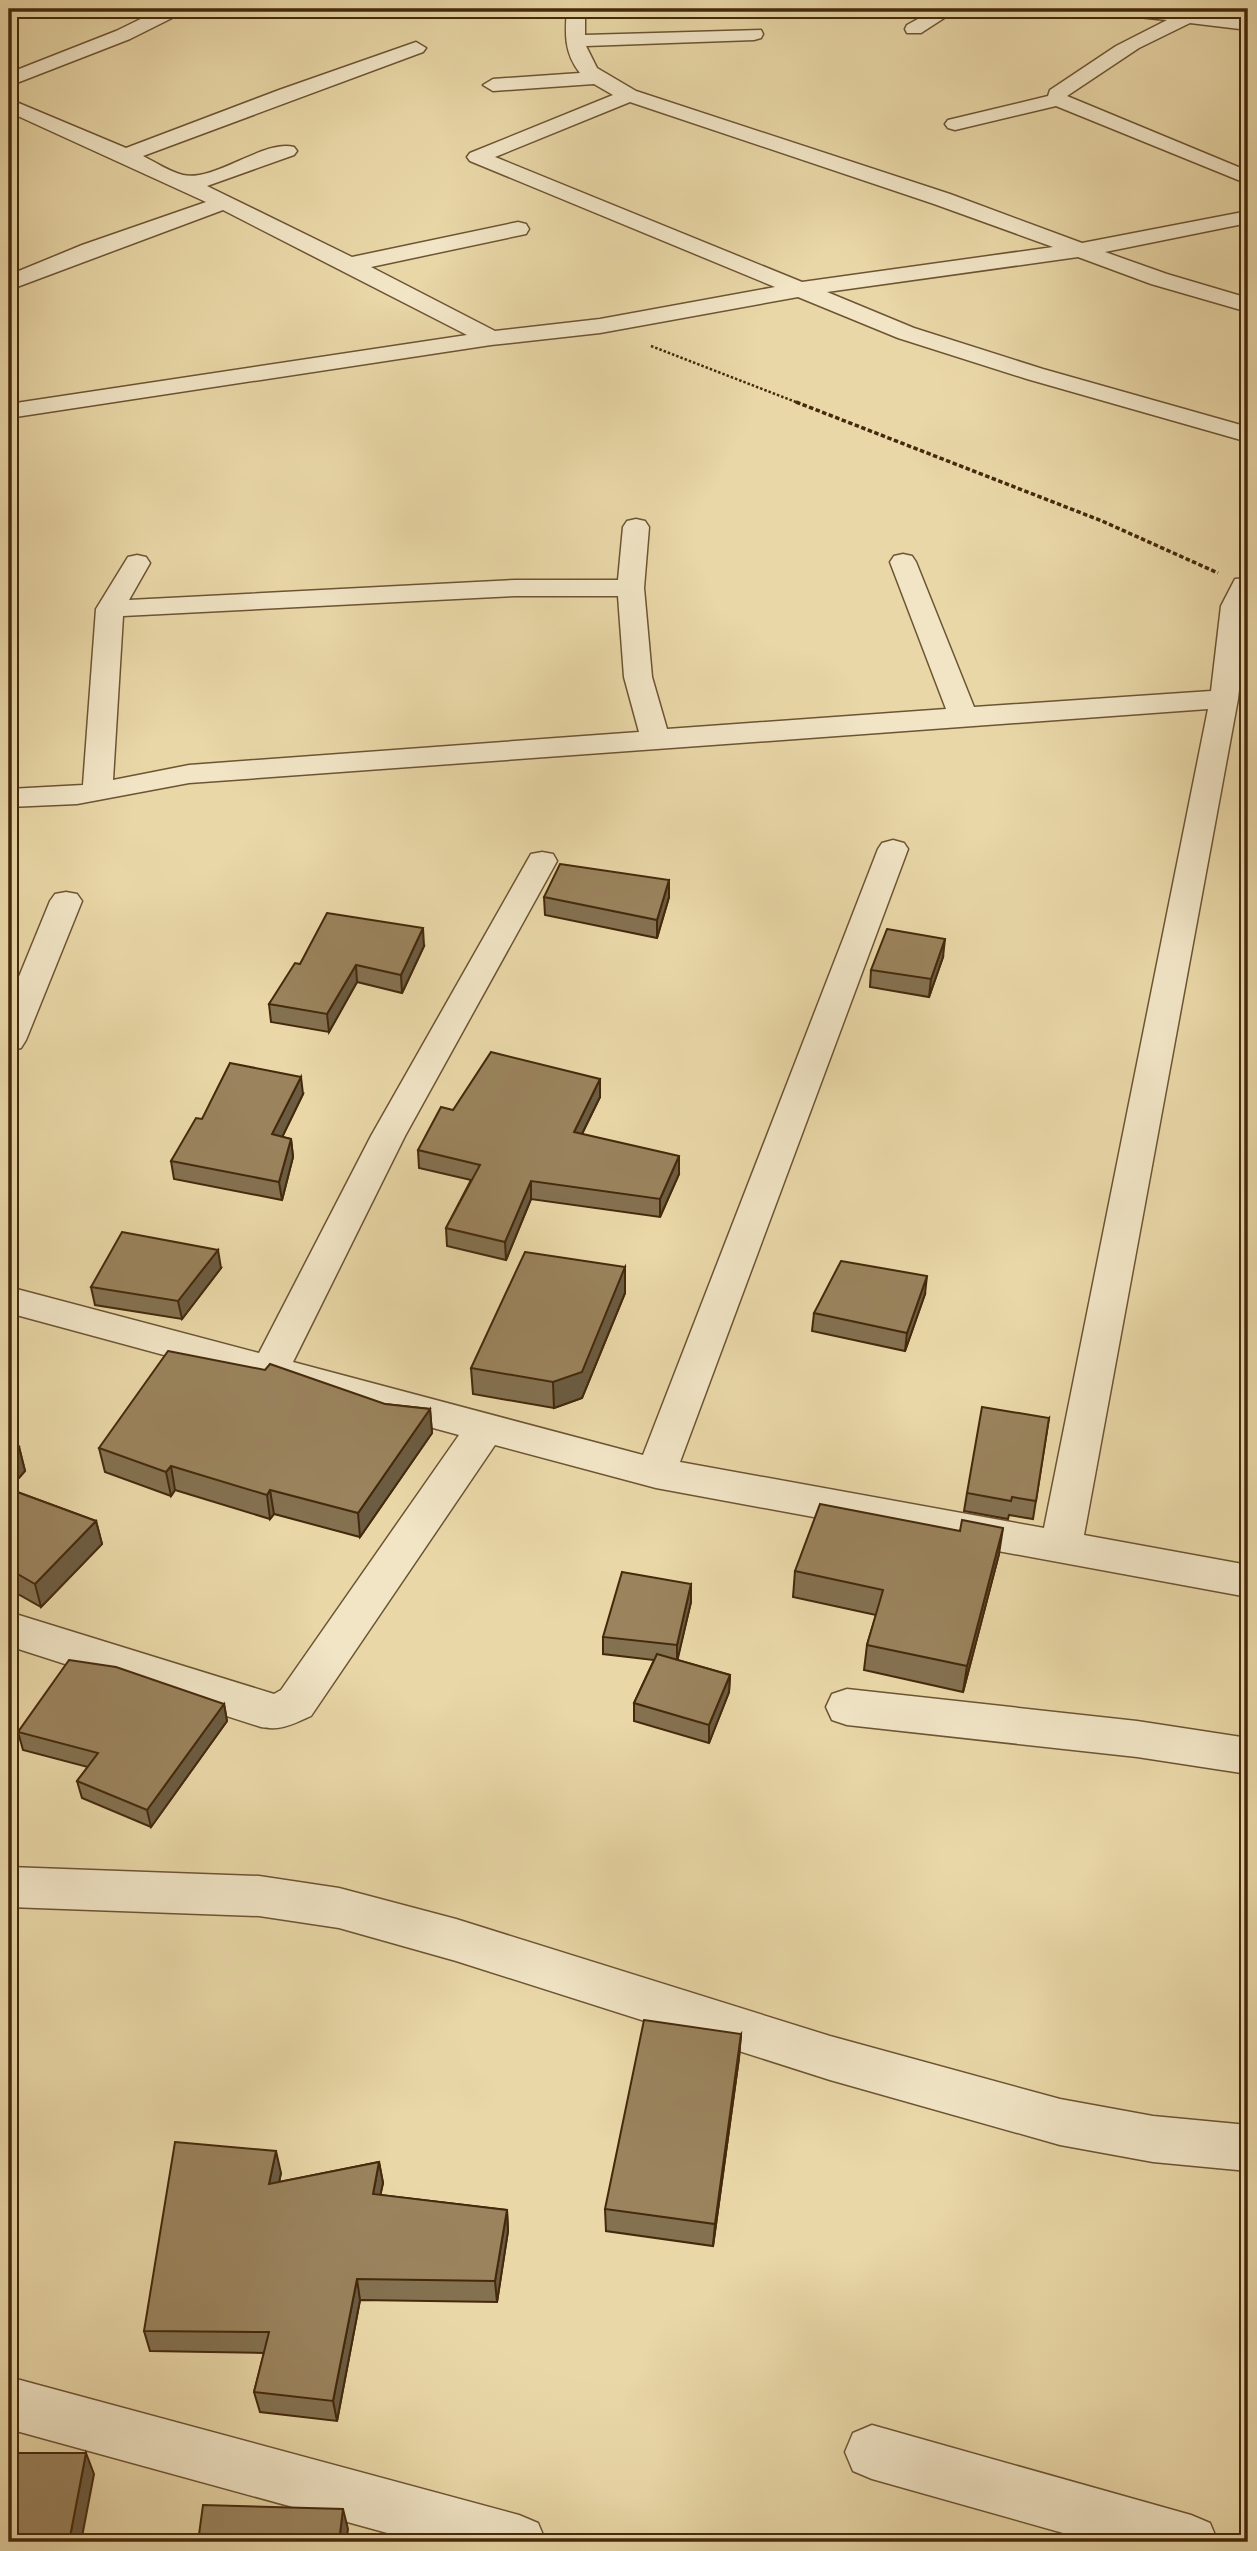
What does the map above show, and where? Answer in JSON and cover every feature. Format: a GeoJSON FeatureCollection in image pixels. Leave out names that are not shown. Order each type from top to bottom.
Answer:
{"type":"FeatureCollection","features":[{"type":"Feature","properties":{"kind":"street"},"geometry":{"type":"LineString","coordinates":[[9,80],[123,35],[175,9]]}},
{"type":"Feature","properties":{"kind":"street"},"geometry":{"type":"LineString","coordinates":[[576,9],[573,41],[577,54],[594,78],[628,95],[942,199],[1159,279],[1248,305]]}},
{"type":"Feature","properties":{"kind":"street"},"geometry":{"type":"LineString","coordinates":[[914,29],[949,9]]}},
{"type":"Feature","properties":{"kind":"street"},"geometry":{"type":"LineString","coordinates":[[1119,9],[1191,13],[1248,24]]}},
{"type":"Feature","properties":{"kind":"street"},"geometry":{"type":"LineString","coordinates":[[1058,100],[1057,94],[1114,56],[1191,13]]}},
{"type":"Feature","properties":{"kind":"street"},"geometry":{"type":"LineString","coordinates":[[573,41],[754,34]]}},
{"type":"Feature","properties":{"kind":"street"},"geometry":{"type":"LineString","coordinates":[[127,155],[416,48]]}},
{"type":"Feature","properties":{"kind":"street"},"geometry":{"type":"LineString","coordinates":[[494,85],[594,78]]}},
{"type":"Feature","properties":{"kind":"street"},"geometry":{"type":"LineString","coordinates":[[628,95],[477,158],[803,289],[905,333],[1035,374],[1248,435]]}},
{"type":"Feature","properties":{"kind":"street"},"geometry":{"type":"LineString","coordinates":[[955,124],[1058,100],[1248,178]]}},
{"type":"Feature","properties":{"kind":"street"},"geometry":{"type":"LineString","coordinates":[[9,105],[127,155],[226,202],[491,338]]}},
{"type":"Feature","properties":{"kind":"street"},"geometry":{"type":"LineString","coordinates":[[178,181],[201,181],[287,151]]}},
{"type":"Feature","properties":{"kind":"street"},"geometry":{"type":"LineString","coordinates":[[9,283],[90,250],[226,202]]}},
{"type":"Feature","properties":{"kind":"street"},"geometry":{"type":"LineString","coordinates":[[9,411],[491,338],[600,326],[803,289],[1080,250],[1248,217]]}},
{"type":"Feature","properties":{"kind":"street"},"geometry":{"type":"LineString","coordinates":[[351,264],[518,229]]}},
{"type":"Feature","properties":{"kind":"street"},"geometry":{"type":"LineString","coordinates":[[636,527],[631,588],[638,677],[655,739]]}},
{"type":"Feature","properties":{"kind":"street"},"geometry":{"type":"LineString","coordinates":[[903,562],[963,716]]}},
{"type":"Feature","properties":{"kind":"street"},"geometry":{"type":"LineString","coordinates":[[97,791],[110,609],[137,563]]}},
{"type":"Feature","properties":{"kind":"street"},"geometry":{"type":"LineString","coordinates":[[1060,1547],[1224,699],[1235,606],[1246,586]]}},
{"type":"Feature","properties":{"kind":"street"},"geometry":{"type":"LineString","coordinates":[[110,609],[515,588],[631,588]]}},
{"type":"Feature","properties":{"kind":"street"},"geometry":{"type":"LineString","coordinates":[[9,798],[33,799],[97,791],[189,774],[1224,699]]}},
{"type":"Feature","properties":{"kind":"street"},"geometry":{"type":"LineString","coordinates":[[656,1473],[893,849]]}},
{"type":"Feature","properties":{"kind":"street"},"geometry":{"type":"LineString","coordinates":[[269,1371],[388,1136],[541,861]]}},
{"type":"Feature","properties":{"kind":"street"},"geometry":{"type":"LineString","coordinates":[[9,1040],[66,901]]}},
{"type":"Feature","properties":{"kind":"street"},"geometry":{"type":"LineString","coordinates":[[9,1300],[656,1473],[1248,1581]]}},
{"type":"Feature","properties":{"kind":"street"},"geometry":{"type":"LineString","coordinates":[[9,1629],[277,1712],[296,1703],[486,1427]]}},
{"type":"Feature","properties":{"kind":"street"},"geometry":{"type":"LineString","coordinates":[[847,1707],[1137,1739],[1248,1756]]}},
{"type":"Feature","properties":{"kind":"street"},"geometry":{"type":"LineString","coordinates":[[9,1887],[259,1896],[339,1908],[456,1940],[830,2058],[1060,2122],[1153,2139],[1248,2148]]}},
{"type":"Feature","properties":{"kind":"street"},"geometry":{"type":"LineString","coordinates":[[9,2403],[519,2542]]}},
{"type":"Feature","properties":{"kind":"street"},"geometry":{"type":"LineString","coordinates":[[872,2452],[1191,2542]]}},
{"type":"Feature","properties":{"kind":"path"},"geometry":{"type":"LineString","coordinates":[[600,326],[1102,521],[1246,586]]}},
{"type":"Feature","properties":{"kind":"building"},"geometry":{"type":"Polygon","coordinates":[[[560,864],[669,880],[657,920],[544,897],[560,864]]]}},
{"type":"Feature","properties":{"kind":"building"},"geometry":{"type":"Polygon","coordinates":[[[327,913],[423,928],[401,975],[356,965],[327,1014],[269,1004],[295,963],[300,964],[327,913]]]}},
{"type":"Feature","properties":{"kind":"building"},"geometry":{"type":"Polygon","coordinates":[[[887,929],[945,939],[931,979],[871,970],[887,929]]]}},
{"type":"Feature","properties":{"kind":"building"},"geometry":{"type":"Polygon","coordinates":[[[491,1052],[600,1079],[574,1132],[679,1156],[660,1199],[531,1181],[505,1242],[446,1228],[480,1165],[418,1150],[441,1107],[453,1110],[491,1052]]]}},
{"type":"Feature","properties":{"kind":"building"},"geometry":{"type":"Polygon","coordinates":[[[230,1063],[301,1077],[272,1134],[291,1139],[279,1182],[171,1161],[196,1118],[202,1119],[230,1063]]]}},
{"type":"Feature","properties":{"kind":"building"},"geometry":{"type":"Polygon","coordinates":[[[122,1232],[218,1250],[178,1301],[91,1287],[122,1232]]]}},
{"type":"Feature","properties":{"kind":"building"},"geometry":{"type":"Polygon","coordinates":[[[525,1252],[625,1267],[582,1372],[553,1382],[471,1368],[525,1252]]]}},
{"type":"Feature","properties":{"kind":"building"},"geometry":{"type":"Polygon","coordinates":[[[841,1261],[927,1276],[907,1333],[814,1313],[841,1261]]]}},
{"type":"Feature","properties":{"kind":"building"},"geometry":{"type":"Polygon","coordinates":[[[168,1351],[265,1370],[270,1364],[385,1404],[430,1409],[358,1513],[270,1490],[267,1495],[171,1466],[166,1472],[99,1448],[168,1351]]]}},
{"type":"Feature","properties":{"kind":"building"},"geometry":{"type":"Polygon","coordinates":[[[982,1407],[1049,1418],[1036,1501],[1012,1497],[1011,1501],[967,1493],[982,1407]]]}},
{"type":"Feature","properties":{"kind":"building"},"geometry":{"type":"Polygon","coordinates":[[[9,1444],[19,1447],[9,1459],[9,1444]]]}},
{"type":"Feature","properties":{"kind":"building"},"geometry":{"type":"Polygon","coordinates":[[[9,1489],[96,1521],[35,1584],[9,1569],[9,1489]]]}},
{"type":"Feature","properties":{"kind":"building"},"geometry":{"type":"Polygon","coordinates":[[[820,1504],[960,1531],[962,1520],[1003,1528],[967,1666],[867,1645],[883,1590],[795,1571],[820,1504]]]}},
{"type":"Feature","properties":{"kind":"building"},"geometry":{"type":"Polygon","coordinates":[[[622,1572],[691,1584],[677,1645],[603,1637],[622,1572]]]}},
{"type":"Feature","properties":{"kind":"building"},"geometry":{"type":"Polygon","coordinates":[[[657,1654],[730,1675],[709,1725],[634,1703],[657,1654]]]}},
{"type":"Feature","properties":{"kind":"building"},"geometry":{"type":"Polygon","coordinates":[[[69,1660],[116,1667],[224,1704],[147,1810],[77,1781],[98,1753],[18,1732],[69,1660]]]}},
{"type":"Feature","properties":{"kind":"building"},"geometry":{"type":"Polygon","coordinates":[[[644,2020],[741,2034],[715,2224],[605,2209],[644,2020]]]}},
{"type":"Feature","properties":{"kind":"building"},"geometry":{"type":"Polygon","coordinates":[[[175,2142],[276,2151],[269,2184],[379,2162],[373,2194],[507,2210],[495,2281],[357,2279],[333,2401],[254,2392],[269,2332],[144,2331],[175,2142]]]}},
{"type":"Feature","properties":{"kind":"building"},"geometry":{"type":"Polygon","coordinates":[[[9,2453],[86,2453],[69,2542],[9,2542],[9,2453]]]}},
{"type":"Feature","properties":{"kind":"building"},"geometry":{"type":"Polygon","coordinates":[[[203,2505],[343,2509],[339,2542],[198,2542],[203,2505]]]}}]}
